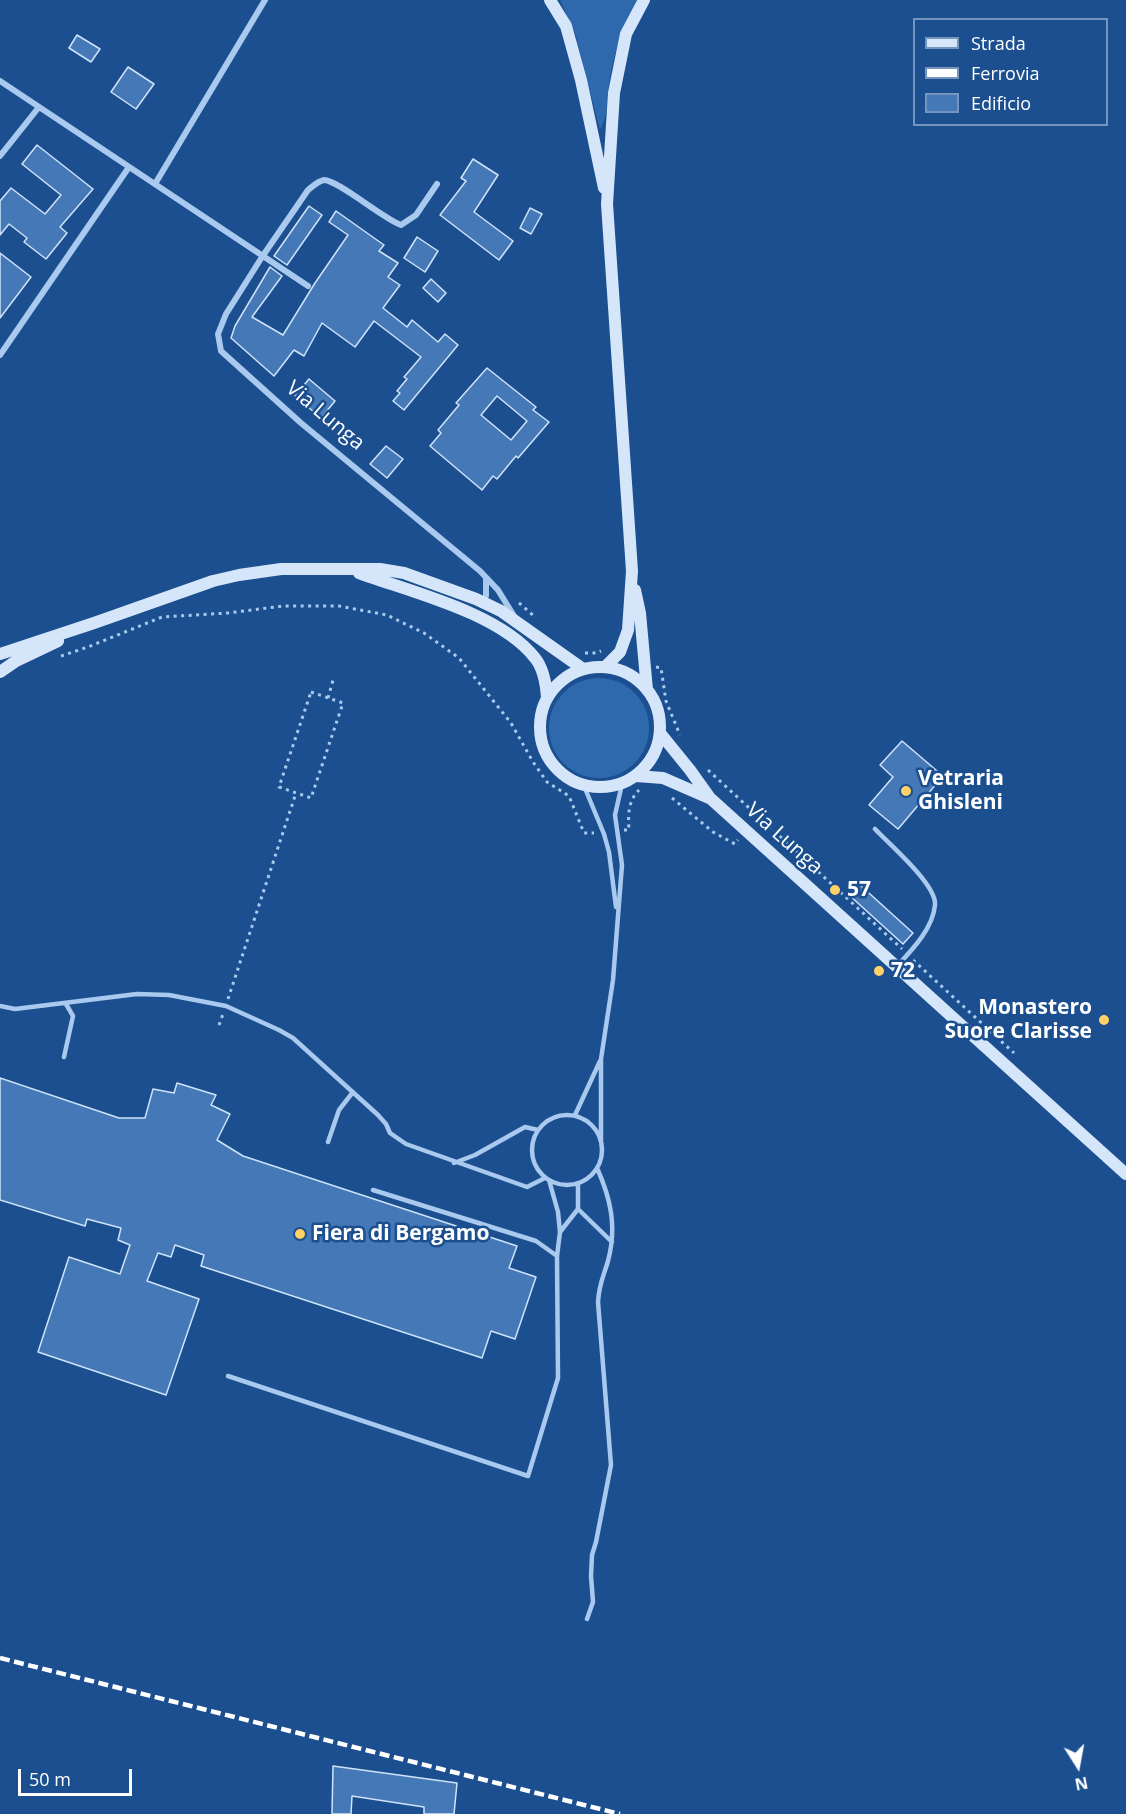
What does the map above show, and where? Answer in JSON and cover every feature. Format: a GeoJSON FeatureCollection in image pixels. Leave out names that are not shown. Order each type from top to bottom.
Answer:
{"type":"FeatureCollection","features":[{"type":"Feature","properties":{"kind":"street"},"geometry":{"type":"LineString","coordinates":[[155,184],[265,0]]}},
{"type":"Feature","properties":{"kind":"street"},"geometry":{"type":"LineString","coordinates":[[550,0],[566,26],[581,80],[608,204]]}},
{"type":"Feature","properties":{"kind":"street"},"geometry":{"type":"LineString","coordinates":[[584,786],[607,787],[622,784],[636,776],[653,756],[660,733],[657,706],[647,690],[640,613],[632,571],[608,204],[614,93],[626,34],[644,0]]}},
{"type":"Feature","properties":{"kind":"street"},"geometry":{"type":"LineString","coordinates":[[0,81],[308,286]]}},
{"type":"Feature","properties":{"kind":"street"},"geometry":{"type":"LineString","coordinates":[[0,156],[39,107]]}},
{"type":"Feature","properties":{"kind":"street"},"geometry":{"type":"LineString","coordinates":[[0,355],[129,167]]}},
{"type":"Feature","properties":{"kind":"street","name":"Via Lunga"},"geometry":{"type":"LineString","coordinates":[[437,184],[416,215],[401,225],[359,200],[338,184],[325,180],[318,182],[308,190],[262,257],[222,324],[218,334],[221,351],[301,423],[429,528],[498,590],[516,622]]}},
{"type":"Feature","properties":{"kind":"street","name":"Via Lunga"},"geometry":{"type":"LineString","coordinates":[[0,654],[213,581],[239,575],[281,569],[380,569],[404,573],[483,602],[583,669]]}},
{"type":"Feature","properties":{"kind":"street","name":"Via Lunga"},"geometry":{"type":"LineString","coordinates":[[352,570],[465,611],[501,629],[525,647],[536,660],[546,684],[547,698]]}},
{"type":"Feature","properties":{"kind":"street"},"geometry":{"type":"LineString","coordinates":[[605,667],[620,652],[628,630],[632,571]]}},
{"type":"Feature","properties":{"kind":"street"},"geometry":{"type":"LineString","coordinates":[[483,602],[486,596],[486,579]]}},
{"type":"Feature","properties":{"kind":"street","name":"Via Lunga"},"geometry":{"type":"LineString","coordinates":[[0,672],[16,661],[94,623]]}},
{"type":"Feature","properties":{"kind":"street","name":"Via Lunga"},"geometry":{"type":"LineString","coordinates":[[584,786],[563,776],[544,751],[539,722],[547,698],[560,682],[571,674],[583,669],[605,667],[632,676],[647,690]]}},
{"type":"Feature","properties":{"kind":"street","name":"Via Lunga"},"geometry":{"type":"LineString","coordinates":[[660,733],[710,798],[1126,1174]]}},
{"type":"Feature","properties":{"kind":"street","name":"Via Lunga"},"geometry":{"type":"LineString","coordinates":[[636,776],[663,778],[710,798]]}},
{"type":"Feature","properties":{"kind":"lane"},"geometry":{"type":"LineString","coordinates":[[601,1141],[592,1124],[575,1115],[551,1118],[538,1130],[533,1139],[531,1150],[533,1161],[547,1179],[558,1184],[578,1184],[592,1175],[603,1150],[601,1141],[601,1059],[613,980],[622,865],[615,815],[622,784]]}},
{"type":"Feature","properties":{"kind":"lane"},"geometry":{"type":"LineString","coordinates":[[584,786],[609,852],[618,916]]}},
{"type":"Feature","properties":{"kind":"lane"},"geometry":{"type":"LineString","coordinates":[[875,829],[927,882],[936,903],[929,926],[896,967]]}},
{"type":"Feature","properties":{"kind":"lane"},"geometry":{"type":"LineString","coordinates":[[0,1006],[15,1009],[137,994],[170,995],[226,1006],[293,1038],[378,1115],[390,1133],[406,1144],[454,1163],[527,1187],[547,1179]]}},
{"type":"Feature","properties":{"kind":"lane"},"geometry":{"type":"LineString","coordinates":[[64,1057],[73,1016],[66,1004]]}},
{"type":"Feature","properties":{"kind":"lane"},"geometry":{"type":"LineString","coordinates":[[575,1115],[601,1059]]}},
{"type":"Feature","properties":{"kind":"lane"},"geometry":{"type":"LineString","coordinates":[[328,1142],[339,1110],[353,1092]]}},
{"type":"Feature","properties":{"kind":"lane"},"geometry":{"type":"LineString","coordinates":[[454,1163],[475,1155],[525,1127],[538,1130]]}},
{"type":"Feature","properties":{"kind":"lane"},"geometry":{"type":"LineString","coordinates":[[587,1619],[593,1602],[592,1555],[611,1466],[598,1302],[600,1282],[612,1242],[612,1211],[609,1193],[597,1168]]}},
{"type":"Feature","properties":{"kind":"lane"},"geometry":{"type":"LineString","coordinates":[[228,1376],[528,1476],[558,1378],[557,1256],[560,1232],[558,1212],[547,1179]]}},
{"type":"Feature","properties":{"kind":"lane"},"geometry":{"type":"LineString","coordinates":[[560,1232],[578,1209],[578,1184]]}},
{"type":"Feature","properties":{"kind":"lane"},"geometry":{"type":"LineString","coordinates":[[373,1190],[536,1241],[557,1256]]}},
{"type":"Feature","properties":{"kind":"lane"},"geometry":{"type":"LineString","coordinates":[[578,1209],[612,1242]]}},
{"type":"Feature","properties":{"kind":"path"},"geometry":{"type":"LineString","coordinates":[[57,657],[162,617],[228,613],[283,606],[339,606],[387,615],[424,633],[459,658],[511,723],[547,782],[569,796],[584,833],[604,834]]}},
{"type":"Feature","properties":{"kind":"path"},"geometry":{"type":"LineString","coordinates":[[327,698],[333,680]]}},
{"type":"Feature","properties":{"kind":"path"},"geometry":{"type":"LineString","coordinates":[[311,692],[343,703],[311,798],[296,793],[279,787],[311,692]]}},
{"type":"Feature","properties":{"kind":"path"},"geometry":{"type":"LineString","coordinates":[[617,831],[629,830],[627,814],[637,791],[644,789]]}},
{"type":"Feature","properties":{"kind":"path"},"geometry":{"type":"LineString","coordinates":[[665,791],[713,832],[735,844],[746,832]]}},
{"type":"Feature","properties":{"kind":"path"},"geometry":{"type":"LineString","coordinates":[[219,1026],[296,793]]}},
{"type":"Feature","properties":{"kind":"path"},"geometry":{"type":"LineString","coordinates":[[759,818],[1021,1059]]}},
{"type":"Feature","properties":{"kind":"shaded area"},"geometry":{"type":"Polygon","coordinates":[[[560,0],[638,0],[623,30],[616,51],[606,113],[600,130],[575,33],[560,0]]]}},
{"type":"Feature","properties":{"kind":"shaded area"},"geometry":{"type":"Polygon","coordinates":[[[599,678],[627,686],[641,700],[649,728],[641,756],[627,770],[599,778],[571,770],[557,756],[549,728],[557,700],[571,686],[599,678]]]}},
{"type":"Feature","properties":{"kind":"building"},"geometry":{"type":"Polygon","coordinates":[[[77,35],[100,49],[91,62],[69,48],[77,35]]]}},
{"type":"Feature","properties":{"kind":"building"},"geometry":{"type":"Polygon","coordinates":[[[128,67],[154,84],[136,109],[111,92],[128,67]]]}},
{"type":"Feature","properties":{"kind":"building"},"geometry":{"type":"Polygon","coordinates":[[[37,145],[93,189],[60,227],[67,233],[46,259],[24,242],[27,238],[9,224],[0,235],[0,201],[11,188],[45,214],[61,195],[22,164],[37,145]]]}},
{"type":"Feature","properties":{"kind":"building"},"geometry":{"type":"Polygon","coordinates":[[[473,159],[498,175],[474,212],[513,241],[499,260],[440,215],[466,181],[461,178],[473,159]]]}},
{"type":"Feature","properties":{"kind":"building"},"geometry":{"type":"Polygon","coordinates":[[[309,206],[322,215],[287,265],[274,256],[309,206]]]}},
{"type":"Feature","properties":{"kind":"building"},"geometry":{"type":"Polygon","coordinates":[[[530,208],[542,214],[531,234],[520,228],[530,208]]]}},
{"type":"Feature","properties":{"kind":"building"},"geometry":{"type":"Polygon","coordinates":[[[336,211],[384,245],[379,251],[398,263],[388,277],[400,285],[383,308],[407,327],[412,320],[438,342],[445,334],[458,345],[404,410],[393,401],[400,393],[397,391],[407,379],[404,377],[421,357],[374,321],[355,347],[322,323],[304,356],[294,350],[274,376],[231,338],[235,326],[270,267],[282,276],[252,317],[283,335],[348,235],[329,222],[336,211]]]}},
{"type":"Feature","properties":{"kind":"building"},"geometry":{"type":"Polygon","coordinates":[[[417,237],[438,251],[425,272],[404,258],[417,237]]]}},
{"type":"Feature","properties":{"kind":"building"},"geometry":{"type":"Polygon","coordinates":[[[0,253],[31,277],[0,318],[0,253]]]}},
{"type":"Feature","properties":{"kind":"building"},"geometry":{"type":"Polygon","coordinates":[[[431,279],[446,293],[438,302],[423,288],[431,279]]]}},
{"type":"Feature","properties":{"kind":"building"},"geometry":{"type":"Polygon","coordinates":[[[487,368],[536,407],[533,410],[549,422],[518,458],[516,456],[497,479],[493,476],[482,490],[430,446],[441,433],[438,430],[459,405],[456,403],[487,368]],[[497,396],[481,415],[511,440],[527,421],[497,396]]]}},
{"type":"Feature","properties":{"kind":"building"},"geometry":{"type":"Polygon","coordinates":[[[309,379],[335,401],[321,418],[295,396],[309,379]]]}},
{"type":"Feature","properties":{"kind":"building"},"geometry":{"type":"Polygon","coordinates":[[[386,446],[403,459],[387,478],[370,464],[386,446]]]}},
{"type":"Feature","properties":{"kind":"building","name":"Vetraria Ghisleni"},"geometry":{"type":"Polygon","coordinates":[[[902,741],[943,776],[898,829],[869,805],[893,777],[880,765],[902,741]]]}},
{"type":"Feature","properties":{"kind":"building"},"geometry":{"type":"Polygon","coordinates":[[[859,884],[913,933],[903,944],[849,895],[859,884]]]}},
{"type":"Feature","properties":{"kind":"building","name":"Fiera di Bergamo"},"geometry":{"type":"Polygon","coordinates":[[[0,1078],[119,1118],[145,1118],[153,1089],[174,1093],[177,1083],[216,1095],[211,1105],[230,1114],[217,1140],[243,1156],[517,1246],[509,1268],[536,1277],[515,1339],[491,1331],[482,1358],[201,1266],[204,1255],[175,1245],[171,1257],[158,1253],[147,1281],[199,1299],[166,1395],[38,1352],[69,1257],[120,1274],[130,1245],[118,1240],[121,1228],[87,1219],[85,1226],[0,1200],[0,1078]]]}},
{"type":"Feature","properties":{"kind":"building"},"geometry":{"type":"Polygon","coordinates":[[[333,1766],[457,1783],[454,1814],[424,1814],[424,1807],[352,1796],[351,1814],[332,1814],[333,1766]]]}},
{"type":"Feature","properties":{"kind":"railway"},"geometry":{"type":"LineString","coordinates":[[0,1658],[620,1814]]}},
{"type":"Feature","properties":{"kind":"place","name":"Vetraria Ghisleni"},"geometry":{"type":"Point","coordinates":[906,791]}},
{"type":"Feature","properties":{"kind":"place","name":"57"},"geometry":{"type":"Point","coordinates":[835,890]}},
{"type":"Feature","properties":{"kind":"place","name":"72"},"geometry":{"type":"Point","coordinates":[879,971]}},
{"type":"Feature","properties":{"kind":"place","name":"Monastero Suore Clarisse"},"geometry":{"type":"Point","coordinates":[1104,1020]}},
{"type":"Feature","properties":{"kind":"place","name":"Fiera di Bergamo"},"geometry":{"type":"Point","coordinates":[300,1234]}}]}
